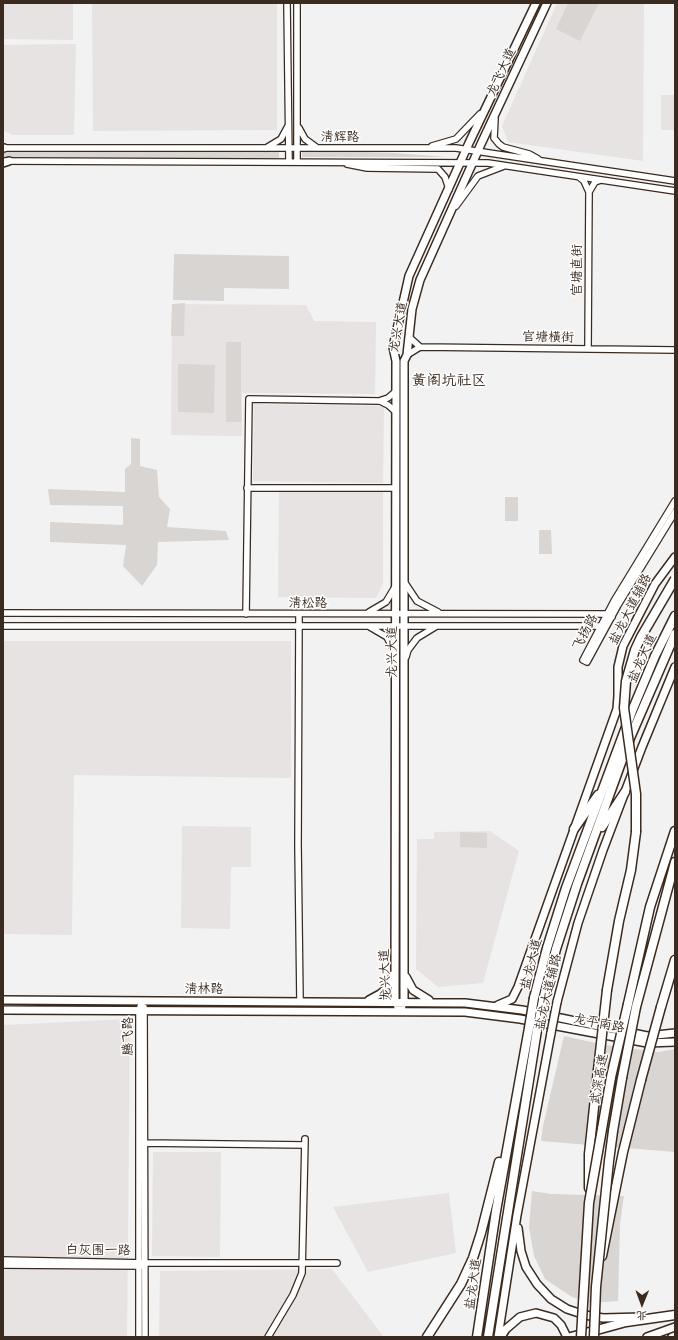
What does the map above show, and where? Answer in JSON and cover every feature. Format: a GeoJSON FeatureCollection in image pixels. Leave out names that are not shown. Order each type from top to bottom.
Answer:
{"type":"FeatureCollection","features":[{"type":"Feature","properties":{"kind":"highway"},"geometry":{"type":"LineString","coordinates":[[589,1203],[589,1154],[607,990],[619,921],[631,870],[636,832],[636,794],[624,708],[626,681],[633,656],[641,637],[675,579]]}},
{"type":"Feature","properties":{"kind":"highway","name":"盐龙大道"},"geometry":{"type":"LineString","coordinates":[[488,1337],[533,1029],[534,998],[556,916],[644,683],[675,616]]}},
{"type":"Feature","properties":{"kind":"highway","name":"盐龙大道"},"geometry":{"type":"LineString","coordinates":[[477,1337],[513,1109],[533,1029],[543,1000],[558,941],[593,840],[630,738],[675,634]]}},
{"type":"Feature","properties":{"kind":"highway"},"geometry":{"type":"LineString","coordinates":[[574,829],[605,784]]}},
{"type":"Feature","properties":{"kind":"highway"},"geometry":{"type":"LineString","coordinates":[[593,840],[625,792]]}},
{"type":"Feature","properties":{"kind":"highway","name":"武深高速"},"geometry":{"type":"LineString","coordinates":[[573,1337],[589,1203],[611,1077],[650,907],[675,831]]}},
{"type":"Feature","properties":{"kind":"highway","name":"武深高速"},"geometry":{"type":"LineString","coordinates":[[594,1337],[596,1287],[609,1161],[622,1078],[636,1007],[675,862]]}},
{"type":"Feature","properties":{"kind":"highway"},"geometry":{"type":"LineString","coordinates":[[596,1287],[628,1131],[675,960]]}},
{"type":"Feature","properties":{"kind":"highway"},"geometry":{"type":"LineString","coordinates":[[428,1337],[461,1284],[477,1246],[513,1109]]}},
{"type":"Feature","properties":{"kind":"highway"},"geometry":{"type":"LineString","coordinates":[[573,1337],[626,1322],[675,1315]]}},
{"type":"Feature","properties":{"kind":"main road","name":"龙飞大道"},"geometry":{"type":"LineString","coordinates":[[466,150],[536,3]]}},
{"type":"Feature","properties":{"kind":"main road","name":"龙飞大道"},"geometry":{"type":"LineString","coordinates":[[477,151],[547,3]]}},
{"type":"Feature","properties":{"kind":"main road","name":"龙兴大道"},"geometry":{"type":"LineString","coordinates":[[400,1011],[395,1001],[396,361],[393,347],[409,276],[466,150]]}},
{"type":"Feature","properties":{"kind":"main road","name":"龙兴大道"},"geometry":{"type":"LineString","coordinates":[[400,1011],[404,1001],[404,361],[407,355],[412,309],[420,280],[477,151]]}},
{"type":"Feature","properties":{"kind":"main road","name":"盐龙大道辅路"},"geometry":{"type":"LineString","coordinates":[[494,1006],[507,1002],[515,994],[617,709],[618,667],[621,652],[655,584],[675,556]]}},
{"type":"Feature","properties":{"kind":"main road","name":"盐龙大道辅路"},"geometry":{"type":"LineString","coordinates":[[499,1337],[517,1215],[556,1002],[578,923],[653,718],[675,667]]}},
{"type":"Feature","properties":{"kind":"main road"},"geometry":{"type":"LineString","coordinates":[[395,958],[404,958]]}},
{"type":"Feature","properties":{"kind":"main road"},"geometry":{"type":"LineString","coordinates":[[363,1001],[372,999],[386,989],[393,977],[395,968]]}},
{"type":"Feature","properties":{"kind":"main road"},"geometry":{"type":"LineString","coordinates":[[404,968],[409,985],[413,990],[427,999],[437,1001]]}},
{"type":"Feature","properties":{"kind":"main road","name":"清林路"},"geometry":{"type":"LineString","coordinates":[[4,1000],[437,1001]]}},
{"type":"Feature","properties":{"kind":"main road","name":"龙平南路"},"geometry":{"type":"LineString","coordinates":[[437,1001],[522,1010],[647,1036],[662,1036],[675,1033]]}},
{"type":"Feature","properties":{"kind":"main road","name":"清林路"},"geometry":{"type":"LineString","coordinates":[[3,1010],[465,1012],[520,1019]]}},
{"type":"Feature","properties":{"kind":"main road","name":"龙平南路"},"geometry":{"type":"LineString","coordinates":[[520,1019],[647,1043],[675,1042]]}},
{"type":"Feature","properties":{"kind":"main road"},"geometry":{"type":"LineString","coordinates":[[517,1215],[519,1242],[526,1267],[544,1292],[559,1305],[594,1317],[662,1316]]}},
{"type":"Feature","properties":{"kind":"main road"},"geometry":{"type":"LineString","coordinates":[[499,1337],[509,1325],[520,1317],[536,1313],[554,1318],[573,1337]]}},
{"type":"Feature","properties":{"kind":"main road"},"geometry":{"type":"LineString","coordinates":[[647,1337],[675,1327]]}},
{"type":"Feature","properties":{"kind":"street"},"geometry":{"type":"LineString","coordinates":[[287,3],[289,162]]}},
{"type":"Feature","properties":{"kind":"street"},"geometry":{"type":"LineString","coordinates":[[297,3],[297,162]]}},
{"type":"Feature","properties":{"kind":"street"},"geometry":{"type":"LineString","coordinates":[[408,148],[429,146],[456,140],[464,133],[486,106]]}},
{"type":"Feature","properties":{"kind":"street"},"geometry":{"type":"LineString","coordinates":[[496,111],[493,130],[494,138],[499,144],[503,147],[529,154],[542,161]]}},
{"type":"Feature","properties":{"kind":"street"},"geometry":{"type":"LineString","coordinates":[[264,148],[281,139],[289,122]]}},
{"type":"Feature","properties":{"kind":"street"},"geometry":{"type":"LineString","coordinates":[[297,122],[305,139],[314,146],[321,148]]}},
{"type":"Feature","properties":{"kind":"street","name":"清辉路"},"geometry":{"type":"LineString","coordinates":[[3,148],[408,148],[466,150],[675,181]]}},
{"type":"Feature","properties":{"kind":"street"},"geometry":{"type":"LineString","coordinates":[[335,161],[367,168],[438,169],[445,177],[449,189]]}},
{"type":"Feature","properties":{"kind":"street","name":"清辉路"},"geometry":{"type":"LineString","coordinates":[[5,162],[472,162],[505,165],[675,190]]}},
{"type":"Feature","properties":{"kind":"street"},"geometry":{"type":"LineString","coordinates":[[448,218],[478,176],[505,165]]}},
{"type":"Feature","properties":{"kind":"street"},"geometry":{"type":"LineString","coordinates":[[578,176],[584,181],[589,192]]}},
{"type":"Feature","properties":{"kind":"street"},"geometry":{"type":"LineString","coordinates":[[589,192],[595,182],[601,180]]}},
{"type":"Feature","properties":{"kind":"street","name":"官塘直街"},"geometry":{"type":"LineString","coordinates":[[588,349],[589,192]]}},
{"type":"Feature","properties":{"kind":"street"},"geometry":{"type":"LineString","coordinates":[[407,355],[420,347],[409,337]]}},
{"type":"Feature","properties":{"kind":"street","name":"官塘横街"},"geometry":{"type":"LineString","coordinates":[[420,347],[675,350]]}},
{"type":"Feature","properties":{"kind":"street"},"geometry":{"type":"LineString","coordinates":[[246,614],[249,399],[379,401],[388,398],[396,392]]}},
{"type":"Feature","properties":{"kind":"street"},"geometry":{"type":"LineString","coordinates":[[379,401],[388,405],[396,412]]}},
{"type":"Feature","properties":{"kind":"street"},"geometry":{"type":"LineString","coordinates":[[247,488],[396,488]]}},
{"type":"Feature","properties":{"kind":"street","name":"飞扬路"},"geometry":{"type":"LineString","coordinates":[[603,626],[587,662],[582,660],[675,501]]}},
{"type":"Feature","properties":{"kind":"street","name":"飞扬路"},"geometry":{"type":"LineString","coordinates":[[609,616],[675,512]]}},
{"type":"Feature","properties":{"kind":"street"},"geometry":{"type":"LineString","coordinates":[[404,580],[407,589],[417,601],[434,611],[444,614]]}},
{"type":"Feature","properties":{"kind":"street"},"geometry":{"type":"LineString","coordinates":[[365,614],[374,611],[386,602],[396,584]]}},
{"type":"Feature","properties":{"kind":"street","name":"清松路"},"geometry":{"type":"LineString","coordinates":[[3,613],[609,616]]}},
{"type":"Feature","properties":{"kind":"street"},"geometry":{"type":"LineString","coordinates":[[298,614],[300,1001]]}},
{"type":"Feature","properties":{"kind":"street","name":"清松路"},"geometry":{"type":"LineString","coordinates":[[3,626],[603,626]]}},
{"type":"Feature","properties":{"kind":"street"},"geometry":{"type":"LineString","coordinates":[[368,626],[386,637],[394,648],[395,655]]}},
{"type":"Feature","properties":{"kind":"street"},"geometry":{"type":"LineString","coordinates":[[404,663],[408,650],[417,638],[428,630],[441,626]]}},
{"type":"Feature","properties":{"kind":"street","name":"腾飞路"},"geometry":{"type":"LineString","coordinates":[[139,1337],[141,1264],[142,1001]]}},
{"type":"Feature","properties":{"kind":"street"},"geometry":{"type":"LineString","coordinates":[[142,1143],[305,1142],[302,1273],[299,1285],[268,1337]]}},
{"type":"Feature","properties":{"kind":"street","name":"白灰围一路"},"geometry":{"type":"LineString","coordinates":[[3,1260],[141,1264]]}},
{"type":"Feature","properties":{"kind":"street"},"geometry":{"type":"LineString","coordinates":[[141,1264],[337,1263]]}},
{"type":"Feature","properties":{"kind":"street","name":"腾飞路"},"geometry":{"type":"LineString","coordinates":[[141,1264],[145,1337]]}},
{"type":"Feature","properties":{"kind":"street","name":"白灰围一路"},"geometry":{"type":"LineString","coordinates":[[3,1265],[141,1264]]}},
{"type":"Feature","properties":{"kind":"shaded area"},"geometry":{"type":"Polygon","coordinates":[[[3,3],[73,3],[73,40],[3,39],[3,3]]]}},
{"type":"Feature","properties":{"kind":"shaded area"},"geometry":{"type":"Polygon","coordinates":[[[92,3],[277,3],[277,130],[93,131],[92,3]]]}},
{"type":"Feature","properties":{"kind":"shaded area"},"geometry":{"type":"Polygon","coordinates":[[[557,3],[644,3],[643,161],[508,142],[502,126],[557,3]]]}},
{"type":"Feature","properties":{"kind":"shaded area"},"geometry":{"type":"Polygon","coordinates":[[[568,3],[599,3],[580,41],[556,29],[568,3]]]}},
{"type":"Feature","properties":{"kind":"shaded area"},"geometry":{"type":"Polygon","coordinates":[[[76,44],[74,135],[12,135],[3,130],[3,45],[76,44]]]}},
{"type":"Feature","properties":{"kind":"shaded area"},"geometry":{"type":"Polygon","coordinates":[[[661,95],[675,95],[675,130],[661,130],[661,95]]]}},
{"type":"Feature","properties":{"kind":"shaded area"},"geometry":{"type":"Polygon","coordinates":[[[302,150],[396,153],[446,157],[302,157],[302,150]]]}},
{"type":"Feature","properties":{"kind":"shaded area"},"geometry":{"type":"Polygon","coordinates":[[[3,152],[279,152],[279,158],[3,159],[3,152]]]}},
{"type":"Feature","properties":{"kind":"shaded area"},"geometry":{"type":"Polygon","coordinates":[[[174,254],[289,256],[289,289],[224,288],[224,301],[173,300],[174,254]]]}},
{"type":"Feature","properties":{"kind":"shaded area"},"geometry":{"type":"Polygon","coordinates":[[[185,303],[184,336],[171,336],[172,304],[185,303]]]}},
{"type":"Feature","properties":{"kind":"shaded area"},"geometry":{"type":"Polygon","coordinates":[[[172,304],[306,305],[314,321],[376,322],[375,394],[242,393],[242,436],[171,435],[172,304]]]}},
{"type":"Feature","properties":{"kind":"shaded area"},"geometry":{"type":"Polygon","coordinates":[[[226,342],[241,342],[241,422],[226,422],[226,342]]]}},
{"type":"Feature","properties":{"kind":"shaded area"},"geometry":{"type":"Polygon","coordinates":[[[178,364],[215,365],[214,413],[178,412],[178,364]]]}},
{"type":"Feature","properties":{"kind":"shaded area"},"geometry":{"type":"Polygon","coordinates":[[[254,404],[384,406],[383,483],[253,481],[254,404]]]}},
{"type":"Feature","properties":{"kind":"shaded area"},"geometry":{"type":"Polygon","coordinates":[[[131,438],[140,439],[140,466],[157,470],[159,497],[170,509],[167,527],[226,531],[229,540],[158,542],[157,565],[142,586],[123,566],[126,545],[50,542],[50,522],[123,525],[123,506],[50,505],[48,489],[125,492],[125,469],[131,464],[131,438]]]}},
{"type":"Feature","properties":{"kind":"shaded area"},"geometry":{"type":"Polygon","coordinates":[[[279,492],[383,492],[383,583],[376,598],[278,597],[279,492]]]}},
{"type":"Feature","properties":{"kind":"shaded area"},"geometry":{"type":"Polygon","coordinates":[[[505,497],[518,497],[518,521],[505,521],[505,497]]]}},
{"type":"Feature","properties":{"kind":"shaded area"},"geometry":{"type":"Polygon","coordinates":[[[539,530],[551,530],[552,554],[539,554],[539,530]]]}},
{"type":"Feature","properties":{"kind":"shaded area"},"geometry":{"type":"Polygon","coordinates":[[[3,641],[291,641],[291,778],[74,775],[72,935],[3,934],[3,641]]]}},
{"type":"Feature","properties":{"kind":"shaded area"},"geometry":{"type":"Polygon","coordinates":[[[182,826],[251,827],[251,867],[231,867],[230,929],[181,928],[182,826]]]}},
{"type":"Feature","properties":{"kind":"shaded area"},"geometry":{"type":"Polygon","coordinates":[[[490,831],[519,851],[483,983],[438,987],[416,969],[417,839],[434,839],[434,832],[490,831]]]}},
{"type":"Feature","properties":{"kind":"shaded area"},"geometry":{"type":"Polygon","coordinates":[[[460,832],[487,833],[487,848],[460,847],[460,832]]]}},
{"type":"Feature","properties":{"kind":"shaded area"},"geometry":{"type":"Polygon","coordinates":[[[130,1019],[127,1337],[3,1337],[3,1025],[130,1019]]]}},
{"type":"Feature","properties":{"kind":"shaded area"},"geometry":{"type":"Polygon","coordinates":[[[564,1036],[605,1045],[658,1052],[675,1049],[675,1152],[541,1141],[543,1126],[564,1036]]]}},
{"type":"Feature","properties":{"kind":"shaded area"},"geometry":{"type":"Polygon","coordinates":[[[153,1152],[221,1152],[220,1257],[152,1256],[153,1152]]]}},
{"type":"Feature","properties":{"kind":"shaded area"},"geometry":{"type":"Polygon","coordinates":[[[532,1191],[551,1194],[624,1196],[620,1224],[618,1301],[590,1303],[572,1297],[545,1279],[534,1256],[529,1227],[532,1191]]]}},
{"type":"Feature","properties":{"kind":"shaded area"},"geometry":{"type":"Polygon","coordinates":[[[449,1193],[456,1253],[368,1272],[333,1207],[449,1193]]]}},
{"type":"Feature","properties":{"kind":"shaded area"},"geometry":{"type":"Polygon","coordinates":[[[332,1269],[384,1337],[159,1337],[160,1271],[332,1269]]]}},
{"type":"Feature","properties":{"kind":"district","name":"黄阁坑社区"},"geometry":{"type":"Point","coordinates":[449,380]}}]}
